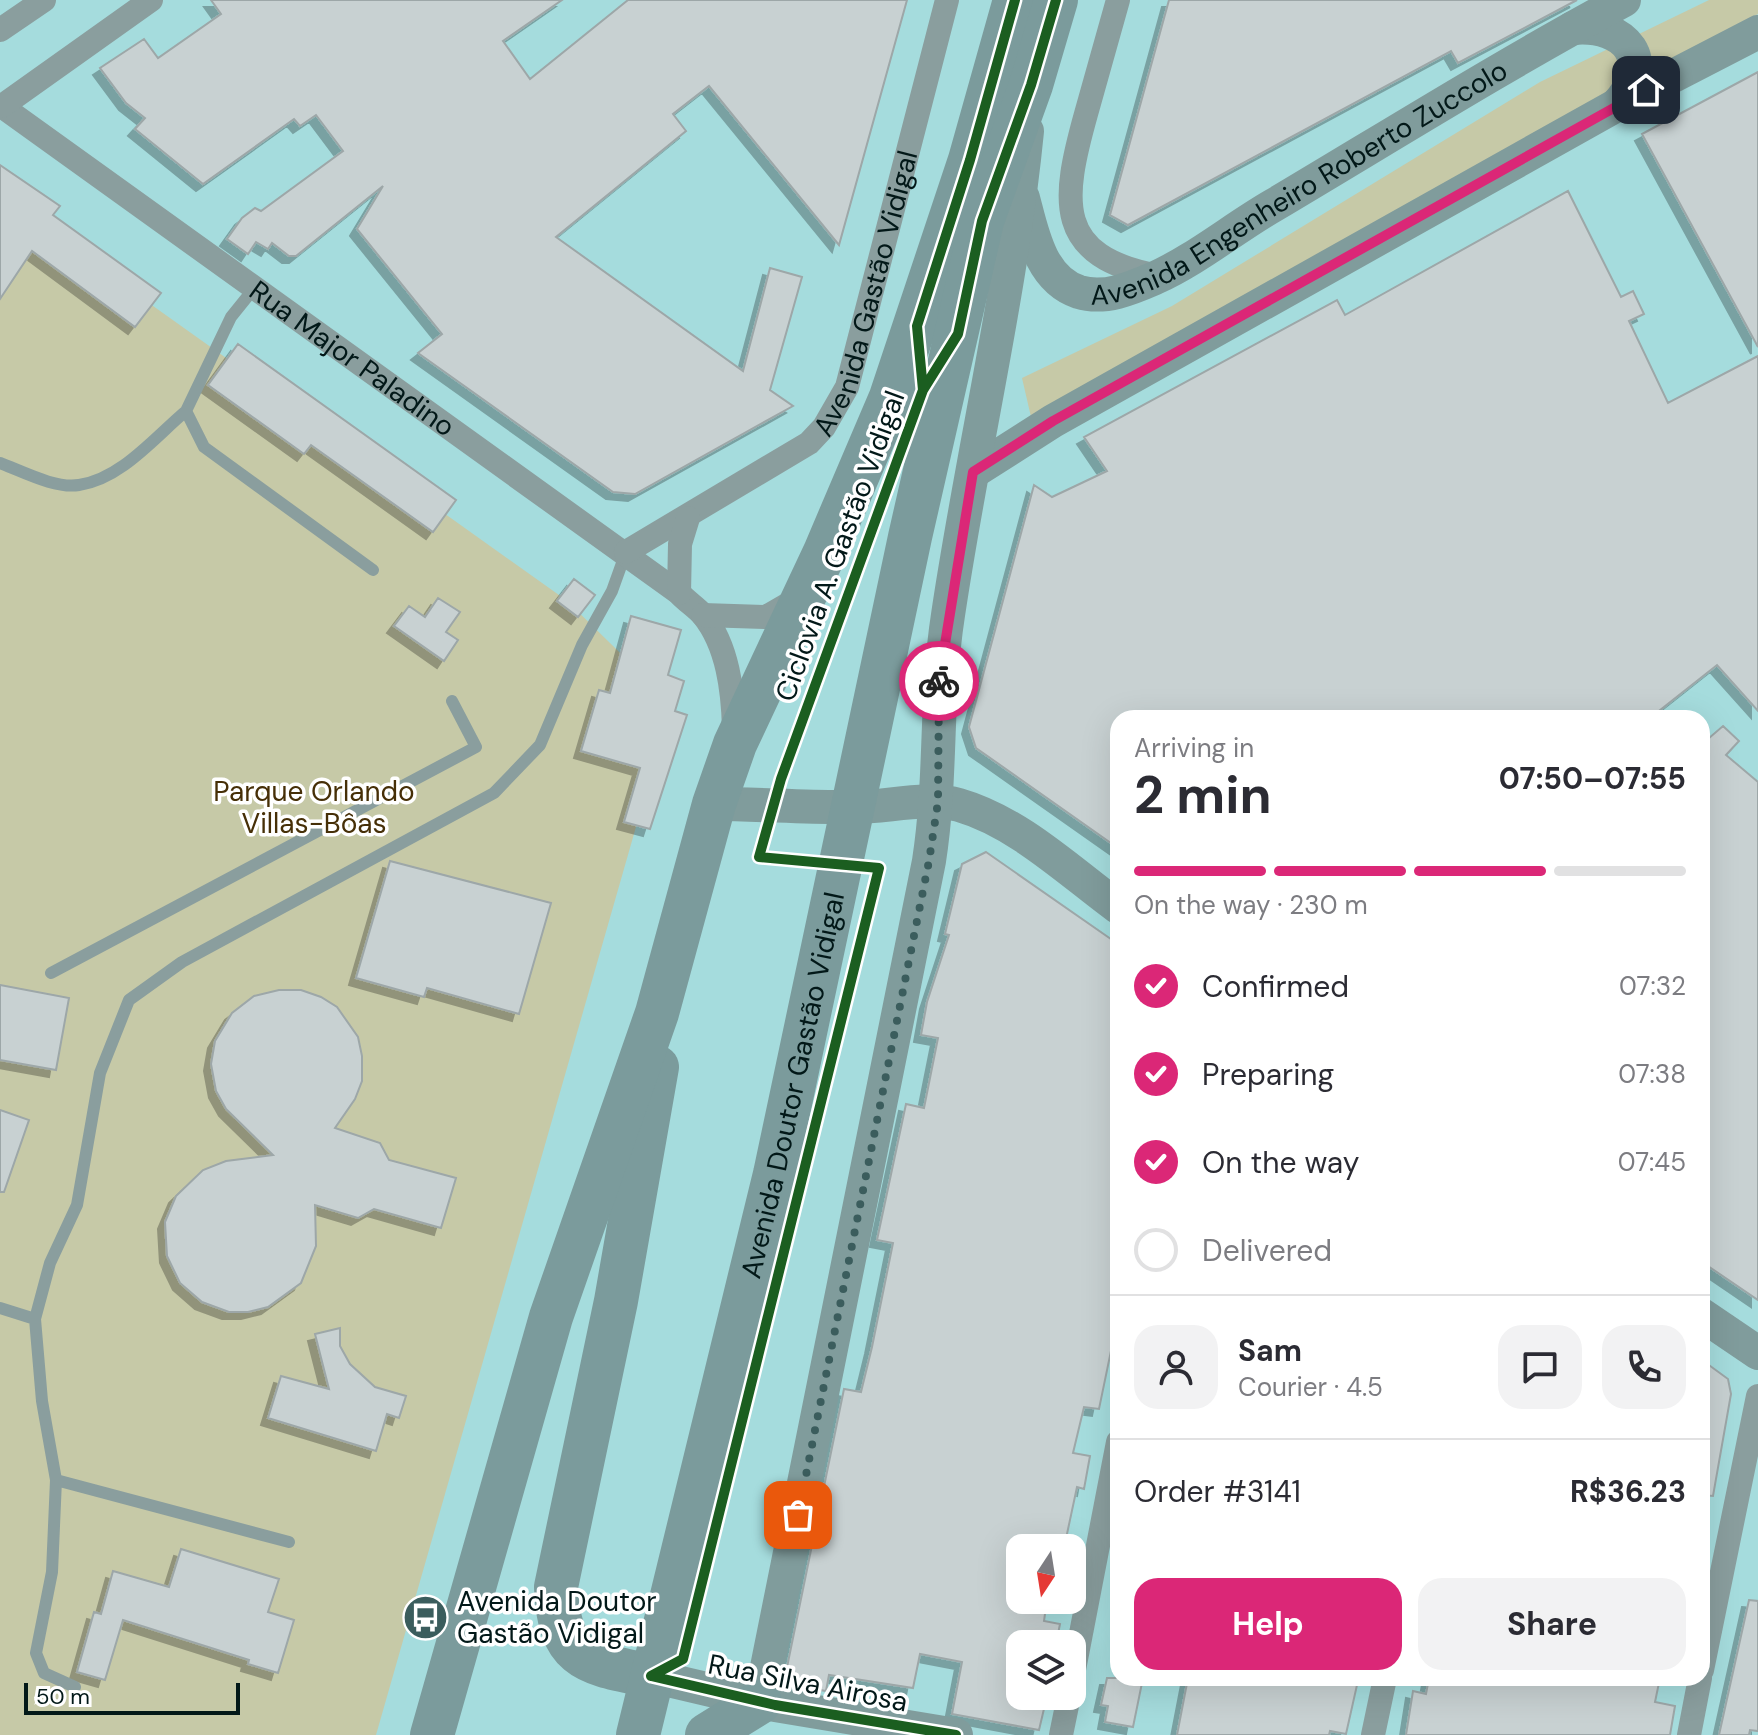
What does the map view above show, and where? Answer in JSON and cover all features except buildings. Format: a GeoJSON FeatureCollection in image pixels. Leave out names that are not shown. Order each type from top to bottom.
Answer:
{"type":"FeatureCollection","features":[{"type":"Feature","properties":{"kind":"highway"},"geometry":{"type":"LineString","coordinates":[[854,807],[907,551],[982,221],[1020,77],[1015,0]]}},
{"type":"Feature","properties":{"kind":"highway"},"geometry":{"type":"LineString","coordinates":[[432,1735],[551,1317],[657,1013],[714,804],[735,744],[879,426],[913,339],[970,160],[1020,77],[1056,0]]}},
{"type":"Feature","properties":{"kind":"highway","name":"Avenida Doutor Gastão Vidigal"},"geometry":{"type":"LineString","coordinates":[[638,1735],[775,1174],[854,807]]}},
{"type":"Feature","properties":{"kind":"highway"},"geometry":{"type":"LineString","coordinates":[[651,1676],[589,1662],[578,1654],[561,1625],[556,1587],[616,1301],[655,1093],[657,1013]]}},
{"type":"Feature","properties":{"kind":"highway"},"geometry":{"type":"LineString","coordinates":[[707,1735],[760,1702]]}},
{"type":"Feature","properties":{"kind":"street"},"geometry":{"type":"LineString","coordinates":[[0,30],[44,0]]}},
{"type":"Feature","properties":{"kind":"street"},"geometry":{"type":"LineString","coordinates":[[1,105],[151,0]]}},
{"type":"Feature","properties":{"kind":"street","name":"Avenida Gastão Vidigal"},"geometry":{"type":"LineString","coordinates":[[626,552],[688,518],[809,443],[836,410],[847,387],[947,0]]}},
{"type":"Feature","properties":{"kind":"street"},"geometry":{"type":"LineString","coordinates":[[1118,0],[1083,125],[1070,183],[1069,204],[1076,228],[1104,260],[1123,270],[1159,276]]}},
{"type":"Feature","properties":{"kind":"street","name":"Avenida Engenheiro Roberto Zuccolo"},"geometry":{"type":"LineString","coordinates":[[1021,186],[1035,243],[1061,283],[1080,292],[1100,295],[1127,290],[1159,276],[1624,0]]}},
{"type":"Feature","properties":{"kind":"street"},"geometry":{"type":"LineString","coordinates":[[1573,28],[1596,26],[1617,32],[1631,48],[1636,68],[1634,79],[1631,89],[1617,105]]}},
{"type":"Feature","properties":{"kind":"street"},"geometry":{"type":"LineString","coordinates":[[973,472],[1053,421],[1617,105],[1758,32]]}},
{"type":"Feature","properties":{"kind":"street"},"geometry":{"type":"LineString","coordinates":[[760,1702],[938,802],[940,674],[1021,186],[1020,77]]}},
{"type":"Feature","properties":{"kind":"street","name":"Rua Major Paladino"},"geometry":{"type":"LineString","coordinates":[[1,105],[679,593],[703,615],[733,687],[735,744]]}},
{"type":"Feature","properties":{"kind":"street"},"geometry":{"type":"LineString","coordinates":[[679,593],[680,544],[688,518]]}},
{"type":"Feature","properties":{"kind":"street"},"geometry":{"type":"LineString","coordinates":[[703,615],[766,617],[804,595]]}},
{"type":"Feature","properties":{"kind":"street"},"geometry":{"type":"LineString","coordinates":[[714,804],[854,807],[938,802],[958,804],[995,820],[1110,901]]}},
{"type":"Feature","properties":{"kind":"street"},"geometry":{"type":"LineString","coordinates":[[1710,1320],[1758,1353]]}},
{"type":"Feature","properties":{"kind":"street"},"geometry":{"type":"LineString","coordinates":[[1710,1631],[1758,1396]]}},
{"type":"Feature","properties":{"kind":"street"},"geometry":{"type":"LineString","coordinates":[[1082,1630],[1110,1483]]}},
{"type":"Feature","properties":{"kind":"street","name":"Rua Silva Airosa"},"geometry":{"type":"LineString","coordinates":[[651,1676],[760,1702],[956,1735]]}},
{"type":"Feature","properties":{"kind":"street"},"geometry":{"type":"LineString","coordinates":[[1373,1735],[1383,1686]]}},
{"type":"Feature","properties":{"kind":"street"},"geometry":{"type":"LineString","coordinates":[[1689,1735],[1698,1686]]}},
{"type":"Feature","properties":{"kind":"street"},"geometry":{"type":"LineString","coordinates":[[1061,1735],[1066,1710]]}},
{"type":"Feature","properties":{"kind":"lane"},"geometry":{"type":"LineString","coordinates":[[0,463],[36,477],[76,486],[111,475],[186,411],[231,317],[256,286]]}},
{"type":"Feature","properties":{"kind":"lane"},"geometry":{"type":"LineString","coordinates":[[186,411],[204,447],[373,570]]}},
{"type":"Feature","properties":{"kind":"lane"},"geometry":{"type":"LineString","coordinates":[[75,1687],[44,1673],[36,1653],[52,1572],[56,1480],[42,1401],[35,1319],[50,1263],[77,1205],[100,1073],[129,1000],[182,962],[494,793],[540,745],[582,645],[612,591],[626,552]]}},
{"type":"Feature","properties":{"kind":"lane"},"geometry":{"type":"LineString","coordinates":[[51,973],[476,747],[452,701]]}},
{"type":"Feature","properties":{"kind":"lane"},"geometry":{"type":"LineString","coordinates":[[0,1308],[35,1319]]}},
{"type":"Feature","properties":{"kind":"lane"},"geometry":{"type":"LineString","coordinates":[[56,1480],[289,1542]]}},
{"type":"Feature","properties":{"kind":"green space"},"geometry":{"type":"Polygon","coordinates":[[[1709,0],[1758,0],[1758,14],[1031,417],[1022,378],[1172,306],[1540,82],[1709,0]]]}},
{"type":"Feature","properties":{"kind":"green space","name":"Parque Orlando Villas-Bôas"},"geometry":{"type":"Polygon","coordinates":[[[0,197],[566,600],[654,686],[648,785],[376,1735],[0,1735],[0,197]]]}},
{"type":"Feature","properties":{"kind":"cycle path","name":"Ciclovia A. Gastão Vidigal"},"geometry":{"type":"LineString","coordinates":[[651,1676],[683,1659],[879,868],[759,857],[781,779],[923,390],[917,326],[970,160],[1015,0]]}},
{"type":"Feature","properties":{"kind":"cycle path","name":"Ciclovia A. Gastão Vidigal"},"geometry":{"type":"LineString","coordinates":[[923,390],[958,334],[982,221],[1031,85],[1056,0]]}},
{"type":"Feature","properties":{"kind":"cycle path"},"geometry":{"type":"LineString","coordinates":[[651,1676],[775,1705],[956,1735]]}},
{"type":"Feature","properties":{"kind":"way so far"},"geometry":{"type":"LineString","coordinates":[[798,1515],[929,861],[938,802],[939,681]]}},
{"type":"Feature","properties":{"kind":"place","name":"Avenida Doutor Gastão Vidigal"},"geometry":{"type":"Point","coordinates":[426,1617]}},
{"type":"Feature","properties":{"kind":"route"},"geometry":{"type":"LineString","coordinates":[[939,681],[973,472],[1053,421],[1646,90]]}}]}
